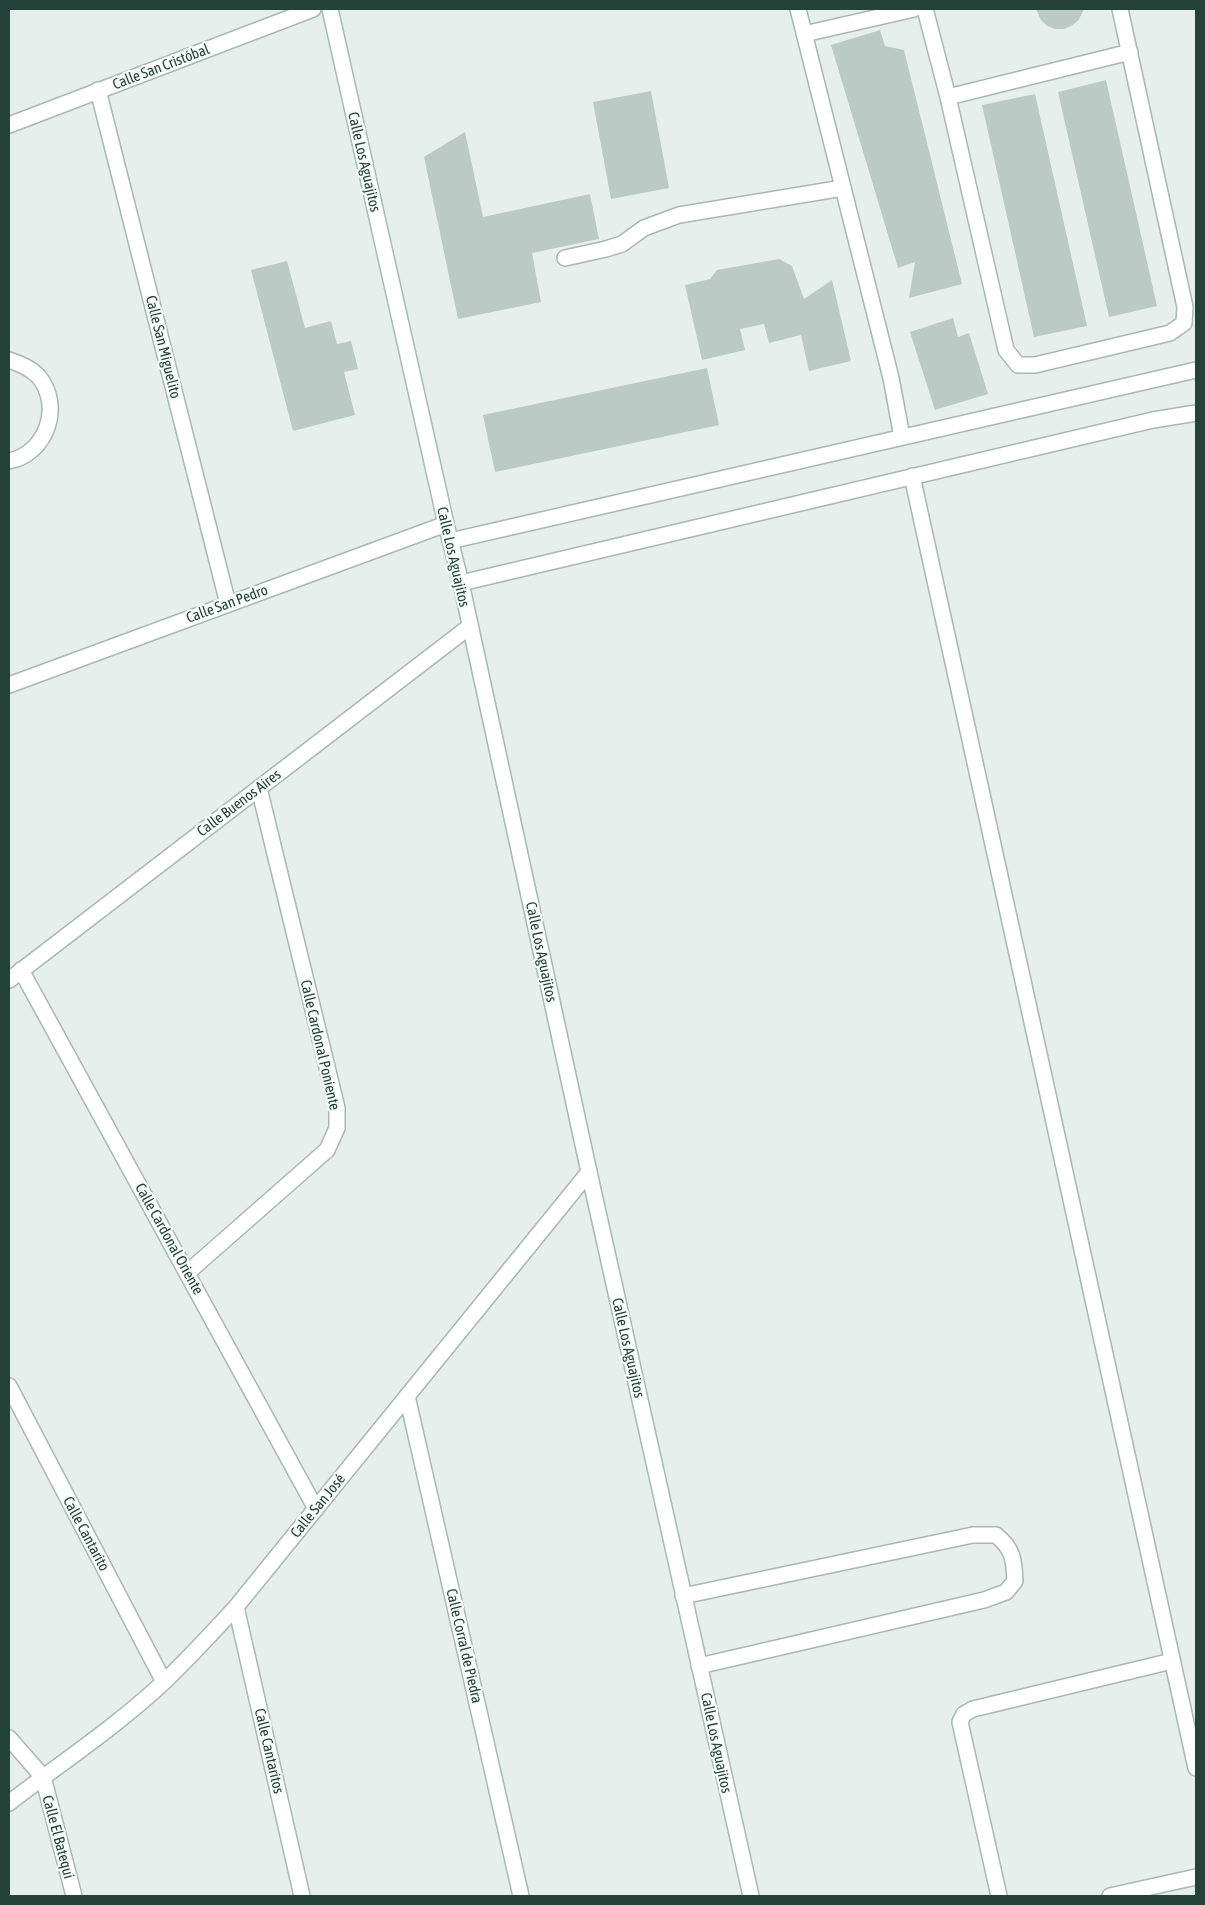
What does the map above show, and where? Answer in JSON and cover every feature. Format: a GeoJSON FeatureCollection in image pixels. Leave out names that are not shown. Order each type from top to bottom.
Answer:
{"type":"FeatureCollection","features":[{"type":"Feature","properties":{"kind":"street","name":"Calle San Cristóbal"},"geometry":{"type":"LineString","coordinates":[[9,126],[98,90],[313,9]]}},
{"type":"Feature","properties":{"kind":"street","name":"Calle Los Aguajitos"},"geometry":{"type":"LineString","coordinates":[[330,9],[450,542],[461,583],[469,627],[589,1172],[751,1896]]}},
{"type":"Feature","properties":{"kind":"street"},"geometry":{"type":"LineString","coordinates":[[798,9],[891,378],[902,437]]}},
{"type":"Feature","properties":{"kind":"street"},"geometry":{"type":"LineString","coordinates":[[804,34],[914,9]]}},
{"type":"Feature","properties":{"kind":"street"},"geometry":{"type":"LineString","coordinates":[[925,9],[948,97],[1006,350],[1018,365],[1035,365],[1170,333],[1184,323],[1185,307],[1120,9]]}},
{"type":"Feature","properties":{"kind":"street"},"geometry":{"type":"LineString","coordinates":[[948,97],[1130,52]]}},
{"type":"Feature","properties":{"kind":"street","name":"Calle San Miguelito"},"geometry":{"type":"LineString","coordinates":[[98,90],[228,604]]}},
{"type":"Feature","properties":{"kind":"street"},"geometry":{"type":"LineString","coordinates":[[565,258],[622,244],[644,228],[678,215],[843,188]]}},
{"type":"Feature","properties":{"kind":"street"},"geometry":{"type":"LineString","coordinates":[[9,360],[26,366],[39,377],[48,393],[51,409],[49,425],[42,440],[30,452],[16,460],[9,461]]}},
{"type":"Feature","properties":{"kind":"street"},"geometry":{"type":"LineString","coordinates":[[450,542],[1196,370]]}},
{"type":"Feature","properties":{"kind":"street"},"geometry":{"type":"LineString","coordinates":[[461,583],[1153,420],[1196,413]]}},
{"type":"Feature","properties":{"kind":"street"},"geometry":{"type":"LineString","coordinates":[[912,476],[1196,1768]]}},
{"type":"Feature","properties":{"kind":"street","name":"Calle San Pedro"},"geometry":{"type":"LineString","coordinates":[[9,685],[446,524]]}},
{"type":"Feature","properties":{"kind":"street","name":"Calle Buenos Aires"},"geometry":{"type":"LineString","coordinates":[[9,980],[469,627]]}},
{"type":"Feature","properties":{"kind":"street","name":"Calle Cardonal Poniente"},"geometry":{"type":"LineString","coordinates":[[187,1272],[327,1150],[337,1128],[337,1108],[259,788]]}},
{"type":"Feature","properties":{"kind":"street","name":"Calle Cardonal Oriente"},"geometry":{"type":"LineString","coordinates":[[21,970],[316,1509]]}},
{"type":"Feature","properties":{"kind":"street","name":"Calle San José"},"geometry":{"type":"LineString","coordinates":[[9,1803],[164,1682],[236,1606],[589,1172]]}},
{"type":"Feature","properties":{"kind":"street","name":"Calle Cantarito"},"geometry":{"type":"LineString","coordinates":[[9,1386],[164,1682]]}},
{"type":"Feature","properties":{"kind":"street","name":"Calle Corral de Piedra"},"geometry":{"type":"LineString","coordinates":[[407,1396],[521,1896]]}},
{"type":"Feature","properties":{"kind":"street"},"geometry":{"type":"LineString","coordinates":[[683,1596],[973,1535],[996,1535],[1007,1544],[1014,1560],[1015,1581],[1006,1592],[984,1600],[699,1666]]}},
{"type":"Feature","properties":{"kind":"street","name":"Calle Cantaritos"},"geometry":{"type":"LineString","coordinates":[[236,1606],[302,1896]]}},
{"type":"Feature","properties":{"kind":"street"},"geometry":{"type":"LineString","coordinates":[[999,1896],[960,1722],[964,1714],[973,1709],[1172,1661]]}},
{"type":"Feature","properties":{"kind":"street"},"geometry":{"type":"LineString","coordinates":[[9,1738],[43,1777]]}},
{"type":"Feature","properties":{"kind":"street","name":"Calle El Batequi"},"geometry":{"type":"LineString","coordinates":[[43,1777],[74,1896]]}},
{"type":"Feature","properties":{"kind":"street"},"geometry":{"type":"LineString","coordinates":[[1110,1896],[1196,1877]]}},
{"type":"Feature","properties":{"kind":"building"},"geometry":{"type":"Polygon","coordinates":[[[1036,9],[1084,9],[1078,21],[1071,26],[1064,29],[1055,29],[1047,26],[1041,20],[1036,9]]]}},
{"type":"Feature","properties":{"kind":"building"},"geometry":{"type":"Polygon","coordinates":[[[880,30],[885,46],[904,50],[962,284],[909,298],[915,262],[898,268],[831,45],[880,30]]]}},
{"type":"Feature","properties":{"kind":"building"},"geometry":{"type":"Polygon","coordinates":[[[1106,80],[1157,306],[1109,317],[1058,92],[1106,80]]]}},
{"type":"Feature","properties":{"kind":"building"},"geometry":{"type":"Polygon","coordinates":[[[651,91],[669,188],[611,199],[593,102],[651,91]]]}},
{"type":"Feature","properties":{"kind":"building"},"geometry":{"type":"Polygon","coordinates":[[[1035,94],[1087,326],[1034,337],[982,105],[1035,94]]]}},
{"type":"Feature","properties":{"kind":"building"},"geometry":{"type":"Polygon","coordinates":[[[465,132],[483,217],[590,194],[599,239],[532,253],[541,302],[458,319],[424,157],[465,132]]]}},
{"type":"Feature","properties":{"kind":"building"},"geometry":{"type":"Polygon","coordinates":[[[779,259],[792,266],[804,299],[832,280],[851,361],[809,371],[801,335],[769,343],[764,324],[740,329],[745,350],[702,360],[685,285],[710,279],[717,270],[779,259]]]}},
{"type":"Feature","properties":{"kind":"building"},"geometry":{"type":"Polygon","coordinates":[[[287,261],[305,328],[331,321],[337,344],[351,341],[358,369],[344,372],[355,415],[293,431],[251,270],[287,261]]]}},
{"type":"Feature","properties":{"kind":"building"},"geometry":{"type":"Polygon","coordinates":[[[953,318],[958,337],[969,333],[988,394],[935,410],[910,332],[953,318]]]}},
{"type":"Feature","properties":{"kind":"building"},"geometry":{"type":"Polygon","coordinates":[[[707,368],[719,425],[495,472],[483,415],[707,368]]]}}]}
